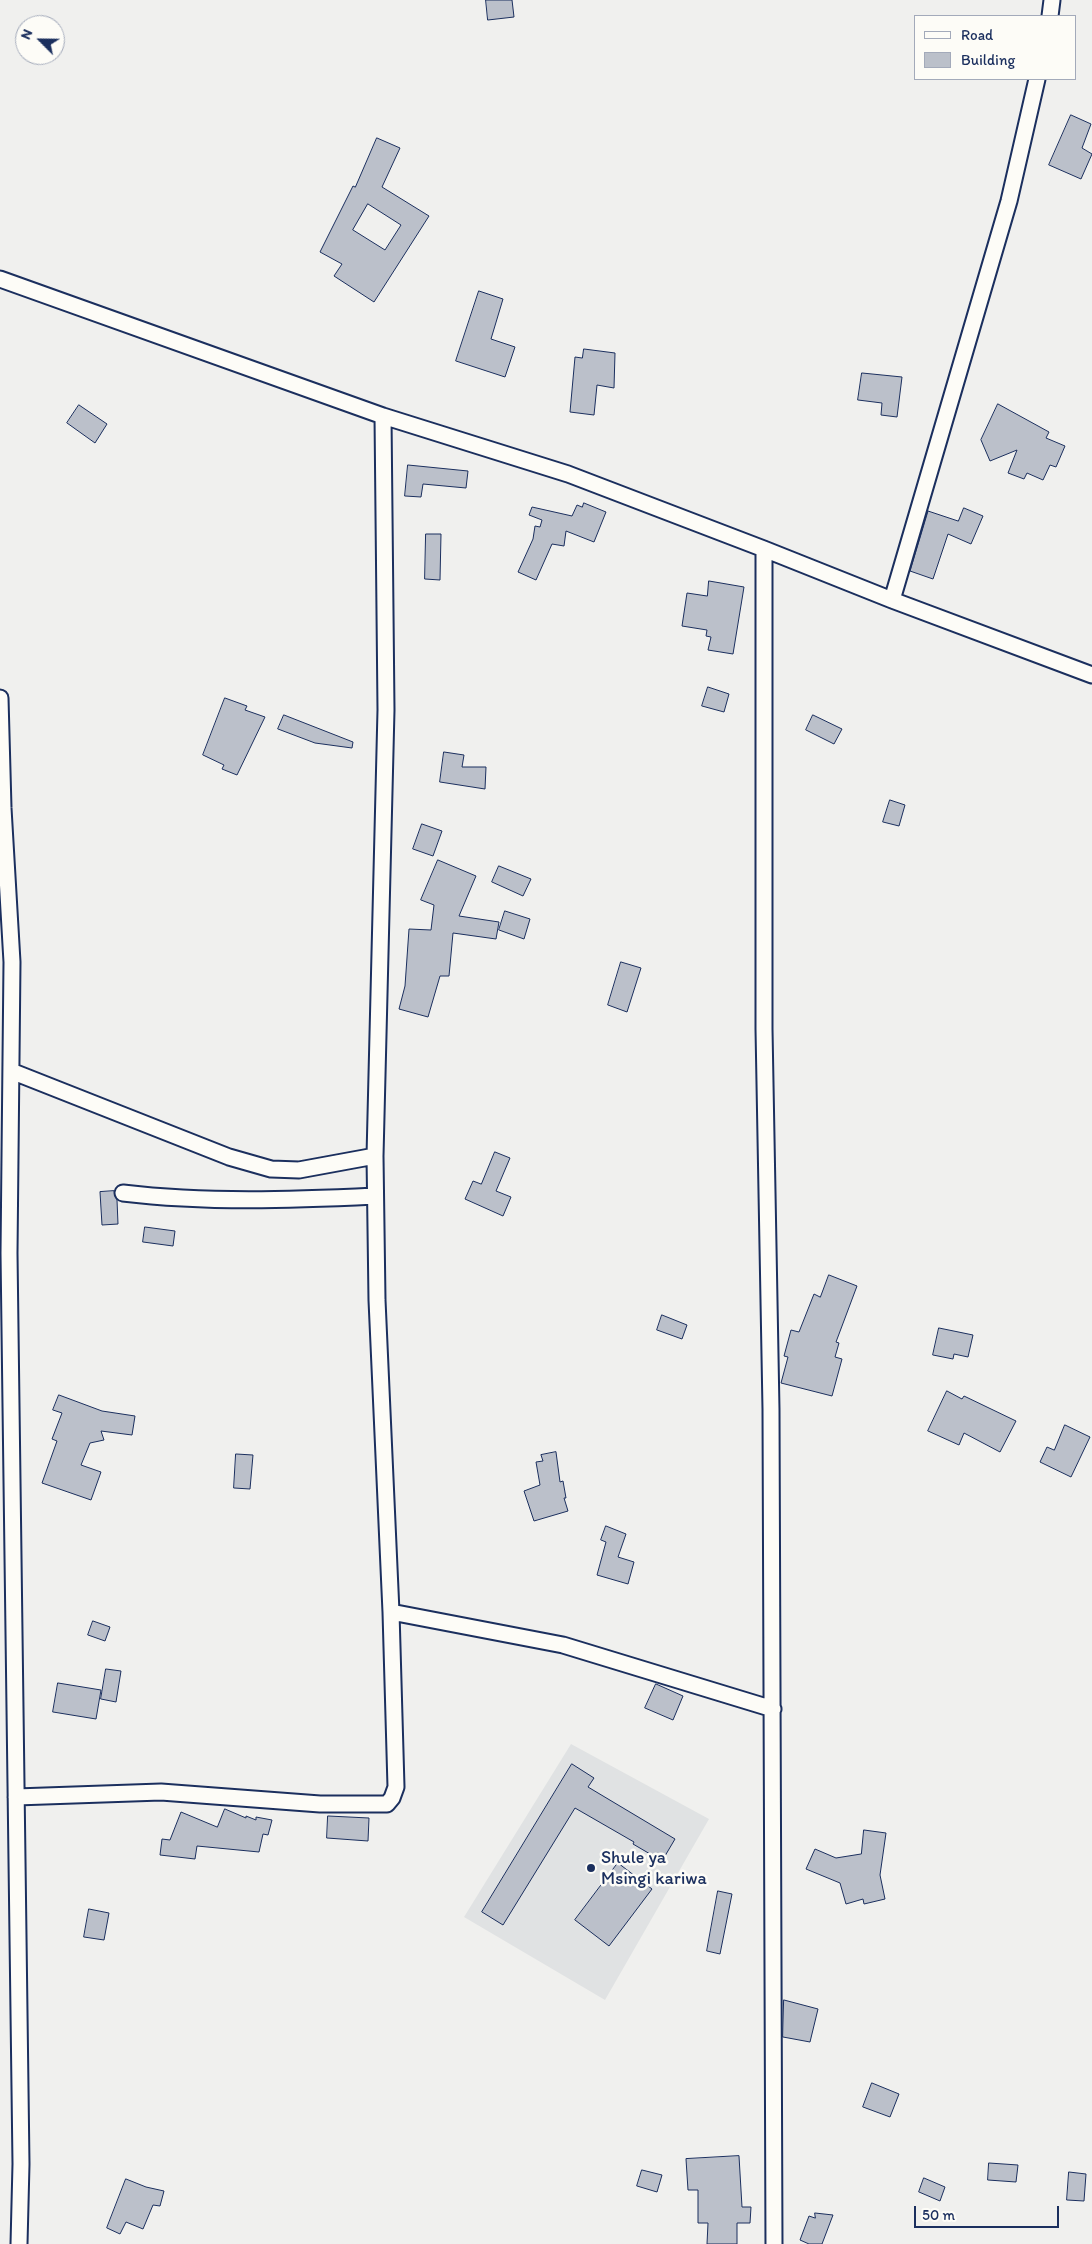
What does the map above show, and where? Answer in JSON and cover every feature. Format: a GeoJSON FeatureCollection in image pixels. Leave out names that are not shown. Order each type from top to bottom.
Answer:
{"type":"FeatureCollection","features":[{"type":"Feature","properties":{"kind":"street"},"geometry":{"type":"LineString","coordinates":[[1050,15],[1052,0]]}},
{"type":"Feature","properties":{"kind":"street"},"geometry":{"type":"LineString","coordinates":[[892,600],[1009,201],[1038,80]]}},
{"type":"Feature","properties":{"kind":"street"},"geometry":{"type":"LineString","coordinates":[[0,279],[383,416],[568,474],[892,600],[1092,675]]}},
{"type":"Feature","properties":{"kind":"street"},"geometry":{"type":"LineString","coordinates":[[16,1797],[161,1792],[320,1804],[387,1804],[392,1798],[396,1787],[391,1612],[377,1300],[375,1196],[386,710],[383,416]]}},
{"type":"Feature","properties":{"kind":"street"},"geometry":{"type":"LineString","coordinates":[[764,549],[764,1029],[771,1409],[774,2244]]}},
{"type":"Feature","properties":{"kind":"street"},"geometry":{"type":"LineString","coordinates":[[0,698],[3,808],[12,962],[9,1253],[21,2164],[19,2244]]}},
{"type":"Feature","properties":{"kind":"street"},"geometry":{"type":"LineString","coordinates":[[11,1071],[230,1157],[270,1169],[299,1170],[375,1156]]}},
{"type":"Feature","properties":{"kind":"street"},"geometry":{"type":"LineString","coordinates":[[123,1194],[173,1198],[375,1196]]}},
{"type":"Feature","properties":{"kind":"street"},"geometry":{"type":"LineString","coordinates":[[391,1612],[563,1646],[773,1709]]}},
{"type":"Feature","properties":{"kind":"shaded area"},"geometry":{"type":"Polygon","coordinates":[[[571,1744],[709,1819],[605,2000],[464,1917],[571,1744]]]}},
{"type":"Feature","properties":{"kind":"building"},"geometry":{"type":"Polygon","coordinates":[[[486,0],[512,0],[514,17],[488,20],[486,0]]]}},
{"type":"Feature","properties":{"kind":"building"},"geometry":{"type":"Polygon","coordinates":[[[1071,115],[1091,124],[1082,148],[1092,154],[1081,179],[1049,165],[1071,115]]]}},
{"type":"Feature","properties":{"kind":"building"},"geometry":{"type":"Polygon","coordinates":[[[377,138],[400,148],[382,187],[429,216],[374,302],[334,276],[342,264],[320,252],[353,186],[355,187],[377,138]],[[368,204],[353,230],[385,250],[401,225],[368,204]]]}},
{"type":"Feature","properties":{"kind":"building"},"geometry":{"type":"Polygon","coordinates":[[[479,291],[503,299],[491,339],[515,347],[505,377],[456,361],[479,291]]]}},
{"type":"Feature","properties":{"kind":"building"},"geometry":{"type":"Polygon","coordinates":[[[584,349],[615,353],[614,388],[597,385],[594,415],[570,412],[575,357],[582,358],[584,349]]]}},
{"type":"Feature","properties":{"kind":"building"},"geometry":{"type":"Polygon","coordinates":[[[862,373],[902,377],[897,417],[881,415],[882,403],[858,400],[862,373]]]}},
{"type":"Feature","properties":{"kind":"building"},"geometry":{"type":"Polygon","coordinates":[[[998,404],[1049,432],[1046,438],[1065,446],[1056,467],[1050,465],[1043,480],[1027,473],[1024,479],[1008,473],[1017,450],[990,461],[981,440],[998,404]]]}},
{"type":"Feature","properties":{"kind":"building"},"geometry":{"type":"Polygon","coordinates":[[[79,405],[107,424],[95,443],[67,423],[79,405]]]}},
{"type":"Feature","properties":{"kind":"building"},"geometry":{"type":"Polygon","coordinates":[[[408,465],[468,471],[466,488],[423,484],[421,497],[405,496],[408,465]]]}},
{"type":"Feature","properties":{"kind":"building"},"geometry":{"type":"Polygon","coordinates":[[[584,503],[606,512],[594,542],[566,531],[564,546],[552,544],[536,580],[518,572],[533,539],[535,526],[540,527],[542,520],[529,515],[532,507],[572,516],[577,505],[582,507],[584,503]]]}},
{"type":"Feature","properties":{"kind":"building"},"geometry":{"type":"Polygon","coordinates":[[[964,508],[983,516],[971,544],[948,534],[933,579],[910,571],[928,511],[958,521],[964,508]]]}},
{"type":"Feature","properties":{"kind":"building"},"geometry":{"type":"Polygon","coordinates":[[[426,534],[441,534],[440,580],[425,579],[426,534]]]}},
{"type":"Feature","properties":{"kind":"building"},"geometry":{"type":"Polygon","coordinates":[[[709,581],[744,587],[733,654],[708,650],[711,637],[706,636],[707,630],[682,626],[687,593],[707,596],[709,581]]]}},
{"type":"Feature","properties":{"kind":"building"},"geometry":{"type":"Polygon","coordinates":[[[708,687],[729,694],[724,712],[702,706],[708,687]]]}},
{"type":"Feature","properties":{"kind":"building"},"geometry":{"type":"Polygon","coordinates":[[[225,698],[247,706],[245,710],[265,717],[237,775],[222,769],[224,765],[203,755],[225,698]]]}},
{"type":"Feature","properties":{"kind":"building"},"geometry":{"type":"Polygon","coordinates":[[[284,715],[353,742],[352,748],[315,743],[278,729],[284,715]]]}},
{"type":"Feature","properties":{"kind":"building"},"geometry":{"type":"Polygon","coordinates":[[[813,715],[842,729],[834,744],[806,730],[813,715]]]}},
{"type":"Feature","properties":{"kind":"building"},"geometry":{"type":"Polygon","coordinates":[[[444,752],[464,755],[462,767],[486,767],[485,789],[440,782],[444,752]]]}},
{"type":"Feature","properties":{"kind":"building"},"geometry":{"type":"Polygon","coordinates":[[[890,800],[905,805],[899,826],[883,822],[890,800]]]}},
{"type":"Feature","properties":{"kind":"building"},"geometry":{"type":"Polygon","coordinates":[[[422,824],[442,831],[433,856],[413,849],[422,824]]]}},
{"type":"Feature","properties":{"kind":"building"},"geometry":{"type":"Polygon","coordinates":[[[438,860],[476,876],[459,916],[499,922],[496,939],[453,933],[449,976],[440,976],[428,1017],[399,1009],[405,986],[409,929],[431,930],[434,905],[421,900],[438,860]]]}},
{"type":"Feature","properties":{"kind":"building"},"geometry":{"type":"Polygon","coordinates":[[[499,866],[531,879],[523,896],[492,882],[499,866]]]}},
{"type":"Feature","properties":{"kind":"building"},"geometry":{"type":"Polygon","coordinates":[[[505,911],[530,919],[524,939],[499,930],[505,911]]]}},
{"type":"Feature","properties":{"kind":"building"},"geometry":{"type":"Polygon","coordinates":[[[621,962],[641,968],[627,1012],[608,1005],[621,962]]]}},
{"type":"Feature","properties":{"kind":"building"},"geometry":{"type":"Polygon","coordinates":[[[495,1152],[510,1158],[496,1191],[511,1197],[503,1216],[465,1199],[473,1181],[481,1184],[495,1152]]]}},
{"type":"Feature","properties":{"kind":"building"},"geometry":{"type":"Polygon","coordinates":[[[114,1191],[117,1200],[118,1224],[102,1225],[100,1192],[114,1191]]]}},
{"type":"Feature","properties":{"kind":"building"},"geometry":{"type":"Polygon","coordinates":[[[145,1227],[175,1231],[173,1246],[143,1242],[145,1227]]]}},
{"type":"Feature","properties":{"kind":"building"},"geometry":{"type":"Polygon","coordinates":[[[829,1275],[857,1286],[836,1342],[839,1343],[835,1357],[842,1359],[832,1396],[781,1383],[788,1357],[784,1356],[791,1330],[799,1332],[814,1294],[820,1297],[829,1275]]]}},
{"type":"Feature","properties":{"kind":"building"},"geometry":{"type":"Polygon","coordinates":[[[662,1315],[687,1325],[682,1339],[657,1330],[662,1315]]]}},
{"type":"Feature","properties":{"kind":"building"},"geometry":{"type":"Polygon","coordinates":[[[939,1328],[973,1335],[968,1357],[954,1354],[953,1359],[933,1355],[939,1328]]]}},
{"type":"Feature","properties":{"kind":"building"},"geometry":{"type":"Polygon","coordinates":[[[947,1391],[962,1399],[964,1396],[1016,1421],[1000,1452],[964,1433],[959,1445],[928,1431],[947,1391]]]}},
{"type":"Feature","properties":{"kind":"building"},"geometry":{"type":"Polygon","coordinates":[[[59,1395],[102,1411],[135,1416],[132,1435],[101,1431],[104,1440],[90,1443],[81,1465],[101,1472],[91,1500],[42,1483],[57,1441],[52,1439],[62,1413],[53,1410],[59,1395]]]}},
{"type":"Feature","properties":{"kind":"building"},"geometry":{"type":"Polygon","coordinates":[[[1065,1425],[1090,1437],[1071,1477],[1040,1462],[1047,1447],[1054,1450],[1065,1425]]]}},
{"type":"Feature","properties":{"kind":"building"},"geometry":{"type":"Polygon","coordinates":[[[556,1452],[560,1482],[563,1481],[566,1498],[564,1498],[568,1511],[534,1521],[524,1491],[540,1485],[536,1462],[543,1461],[541,1455],[556,1452]]]}},
{"type":"Feature","properties":{"kind":"building"},"geometry":{"type":"Polygon","coordinates":[[[236,1454],[253,1455],[250,1489],[234,1488],[236,1454]]]}},
{"type":"Feature","properties":{"kind":"building"},"geometry":{"type":"Polygon","coordinates":[[[606,1526],[626,1534],[618,1557],[634,1562],[628,1584],[597,1575],[606,1542],[601,1540],[606,1526]]]}},
{"type":"Feature","properties":{"kind":"building"},"geometry":{"type":"Polygon","coordinates":[[[93,1621],[110,1627],[105,1641],[88,1635],[93,1621]]]}},
{"type":"Feature","properties":{"kind":"building"},"geometry":{"type":"Polygon","coordinates":[[[106,1669],[121,1671],[116,1702],[101,1699],[106,1669]]]}},
{"type":"Feature","properties":{"kind":"building"},"geometry":{"type":"Polygon","coordinates":[[[58,1683],[101,1690],[96,1719],[53,1712],[58,1683]]]}},
{"type":"Feature","properties":{"kind":"building"},"geometry":{"type":"Polygon","coordinates":[[[656,1684],[683,1696],[673,1720],[645,1708],[656,1684]]]}},
{"type":"Feature","properties":{"kind":"building"},"geometry":{"type":"Polygon","coordinates":[[[572,1764],[594,1778],[588,1787],[675,1839],[662,1861],[633,1844],[634,1842],[575,1808],[503,1925],[482,1912],[572,1764]]]}},
{"type":"Feature","properties":{"kind":"building"},"geometry":{"type":"Polygon","coordinates":[[[225,1809],[246,1818],[246,1816],[256,1820],[256,1817],[272,1820],[268,1835],[263,1834],[259,1852],[197,1846],[195,1859],[160,1855],[162,1839],[170,1840],[181,1812],[217,1827],[225,1809]]]}},
{"type":"Feature","properties":{"kind":"building"},"geometry":{"type":"Polygon","coordinates":[[[328,1816],[369,1818],[368,1841],[327,1838],[328,1816]]]}},
{"type":"Feature","properties":{"kind":"building"},"geometry":{"type":"Polygon","coordinates":[[[864,1830],[886,1833],[880,1875],[885,1899],[864,1904],[863,1899],[846,1904],[840,1883],[806,1869],[815,1849],[836,1858],[861,1854],[864,1830]]]}},
{"type":"Feature","properties":{"kind":"building"},"geometry":{"type":"Polygon","coordinates":[[[618,1863],[652,1889],[609,1946],[575,1920],[618,1863]]]}},
{"type":"Feature","properties":{"kind":"building"},"geometry":{"type":"Polygon","coordinates":[[[718,1891],[732,1894],[720,1954],[707,1951],[718,1891]]]}},
{"type":"Feature","properties":{"kind":"building"},"geometry":{"type":"Polygon","coordinates":[[[89,1909],[109,1913],[104,1940],[84,1937],[89,1909]]]}},
{"type":"Feature","properties":{"kind":"building"},"geometry":{"type":"Polygon","coordinates":[[[784,2000],[818,2009],[810,2042],[783,2037],[784,2000]]]}},
{"type":"Feature","properties":{"kind":"building"},"geometry":{"type":"Polygon","coordinates":[[[872,2083],[899,2094],[890,2117],[863,2107],[872,2083]]]}},
{"type":"Feature","properties":{"kind":"building"},"geometry":{"type":"Polygon","coordinates":[[[739,2156],[742,2207],[751,2207],[750,2223],[737,2223],[737,2244],[707,2244],[708,2223],[698,2223],[698,2190],[688,2190],[686,2159],[739,2156]]]}},
{"type":"Feature","properties":{"kind":"building"},"geometry":{"type":"Polygon","coordinates":[[[989,2163],[1018,2165],[1016,2182],[988,2180],[989,2163]]]}},
{"type":"Feature","properties":{"kind":"building"},"geometry":{"type":"Polygon","coordinates":[[[642,2170],[662,2175],[657,2192],[637,2186],[642,2170]]]}},
{"type":"Feature","properties":{"kind":"building"},"geometry":{"type":"Polygon","coordinates":[[[1069,2172],[1086,2174],[1084,2201],[1067,2200],[1069,2172]]]}},
{"type":"Feature","properties":{"kind":"building"},"geometry":{"type":"Polygon","coordinates":[[[924,2178],[945,2187],[940,2201],[919,2192],[924,2178]]]}},
{"type":"Feature","properties":{"kind":"building"},"geometry":{"type":"Polygon","coordinates":[[[126,2179],[146,2187],[164,2191],[160,2206],[153,2205],[143,2229],[126,2222],[120,2234],[107,2228],[126,2179]]]}},
{"type":"Feature","properties":{"kind":"building"},"geometry":{"type":"Polygon","coordinates":[[[815,2213],[833,2215],[822,2244],[809,2244],[800,2240],[809,2216],[815,2218],[815,2213]]]}},
{"type":"Feature","properties":{"kind":"place","name":"Shule ya Msingi kariwa"},"geometry":{"type":"Point","coordinates":[591,1868]}}]}
